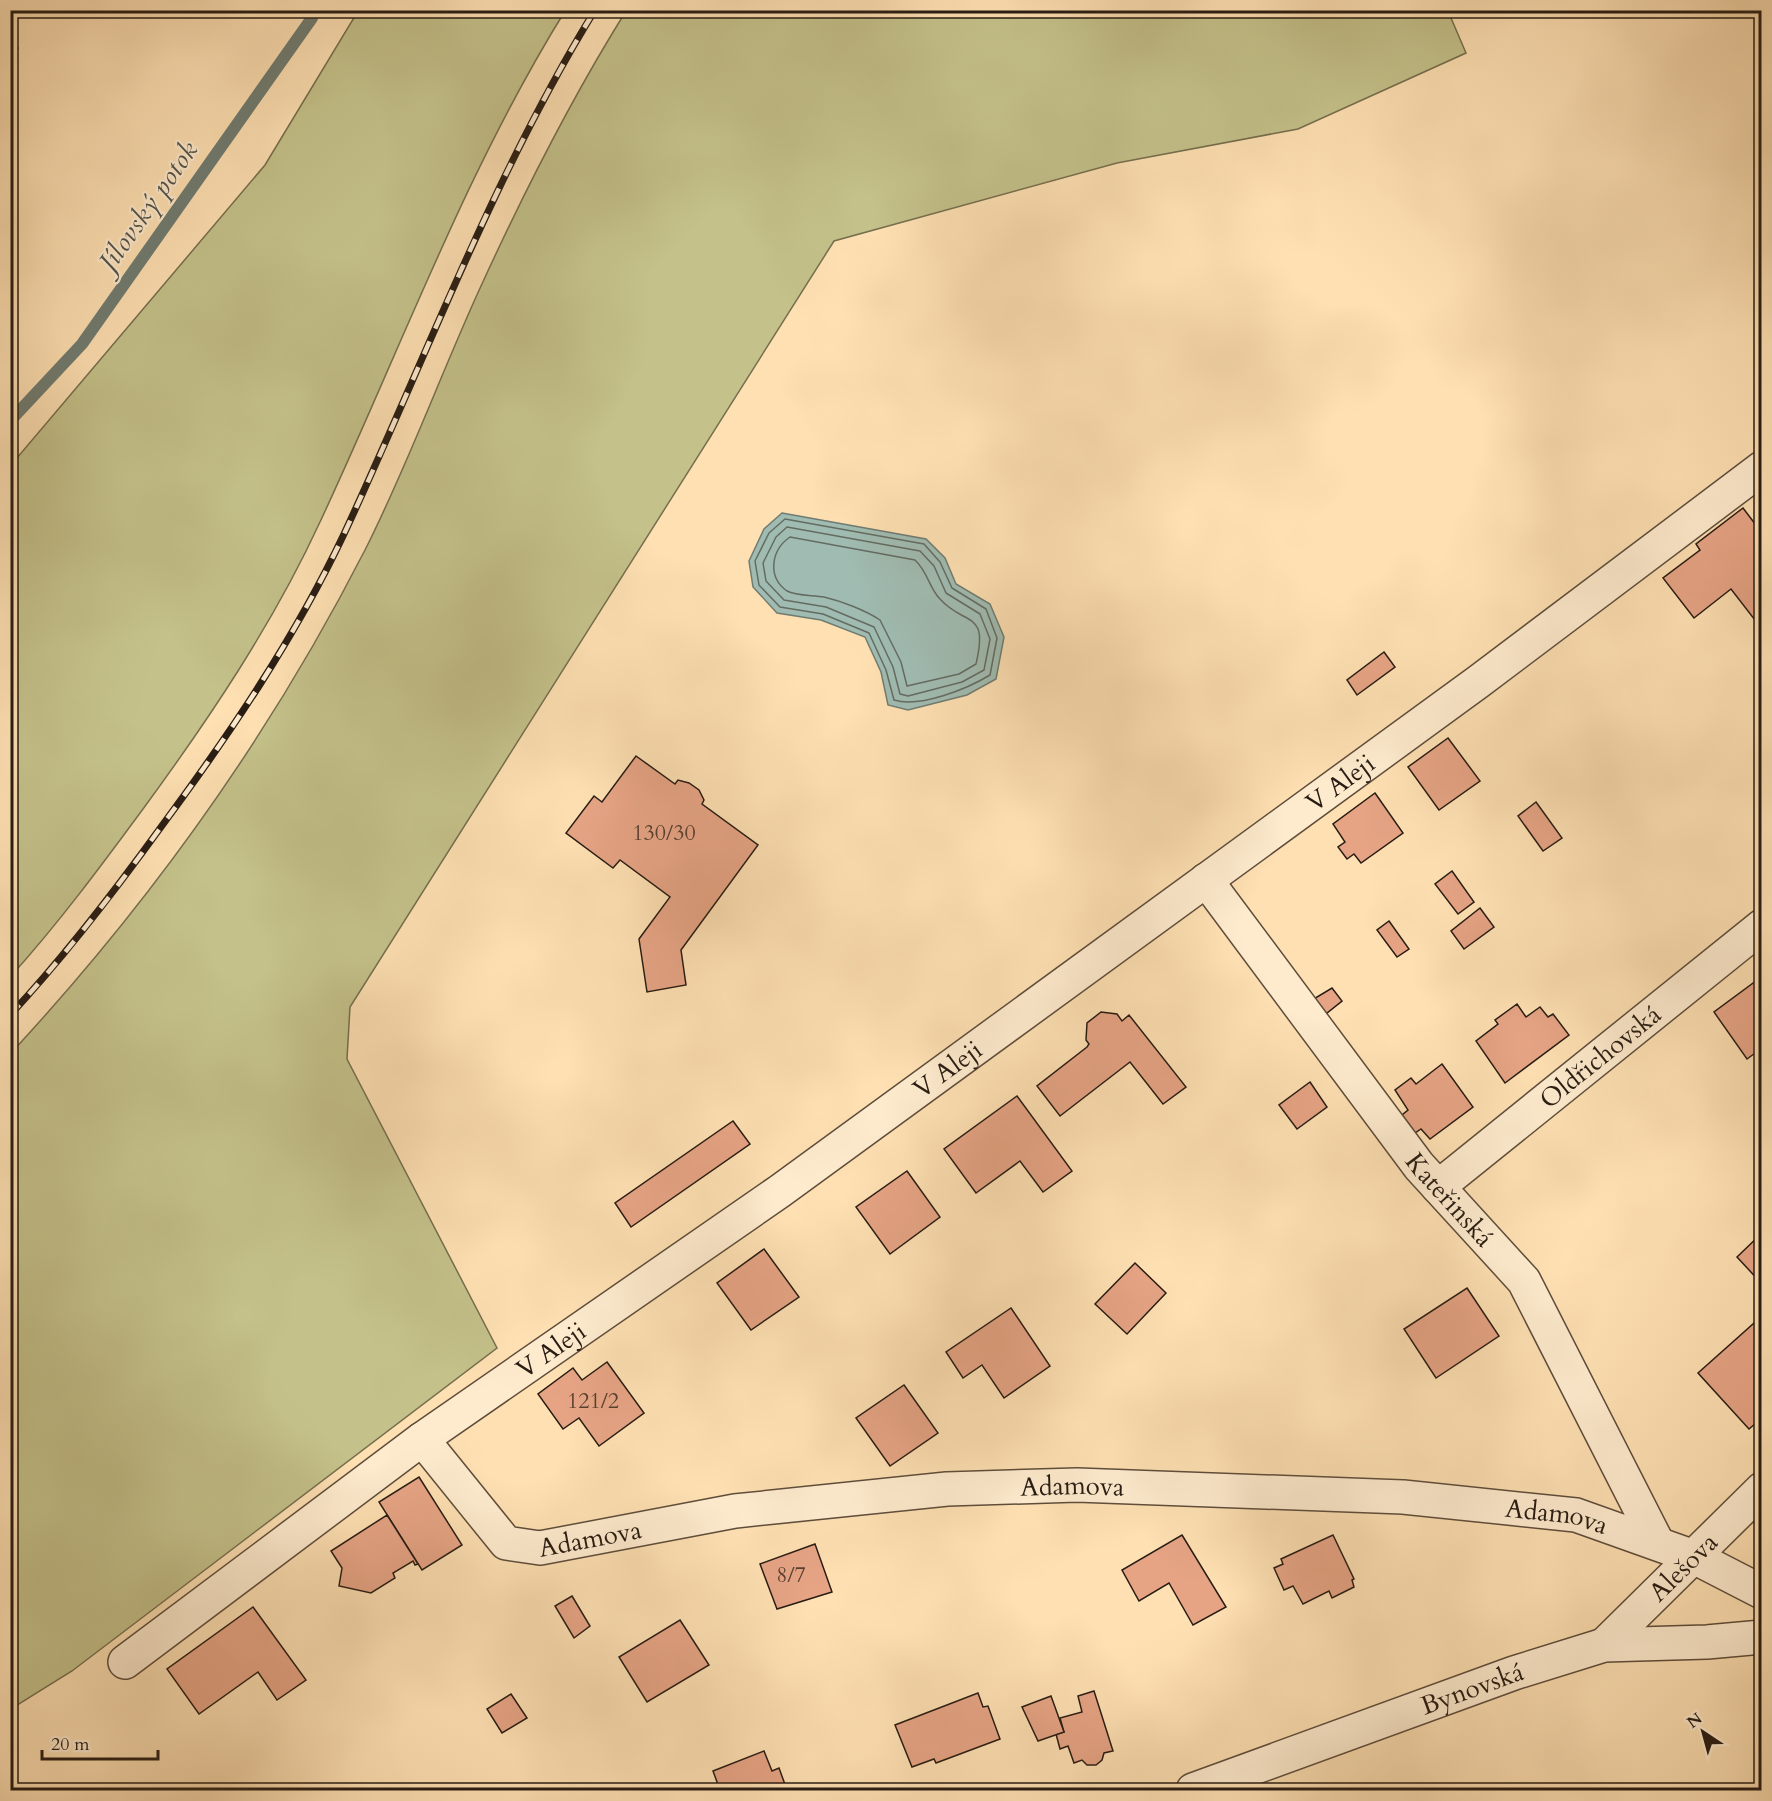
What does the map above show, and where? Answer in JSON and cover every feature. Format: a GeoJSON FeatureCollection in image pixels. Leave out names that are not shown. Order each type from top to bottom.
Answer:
{"type":"FeatureCollection","features":[{"type":"Feature","properties":{"kind":"street","name":"V Aleji"},"geometry":{"type":"LineString","coordinates":[[125,1662],[422,1439],[780,1191],[1478,682],[1761,468]]}},
{"type":"Feature","properties":{"kind":"street","name":"Kateřinská"},"geometry":{"type":"LineString","coordinates":[[1206,880],[1419,1166],[1524,1281],[1657,1542]]}},
{"type":"Feature","properties":{"kind":"street","name":"Oldřichovská"},"geometry":{"type":"LineString","coordinates":[[1438,1187],[1761,926]]}},
{"type":"Feature","properties":{"kind":"street","name":"Adamova"},"geometry":{"type":"LineString","coordinates":[[422,1439],[506,1543],[540,1548],[735,1511],[946,1489],[1077,1485],[1404,1497],[1576,1515],[1694,1557],[1761,1592]]}},
{"type":"Feature","properties":{"kind":"street","name":"Alešova"},"geometry":{"type":"LineString","coordinates":[[1604,1646],[1761,1489]]}},
{"type":"Feature","properties":{"kind":"street","name":"Bynovská"},"geometry":{"type":"LineString","coordinates":[[1193,1791],[1514,1673],[1604,1646],[1707,1642],[1761,1637]]}},
{"type":"Feature","properties":{"kind":"shaded area"},"geometry":{"type":"Polygon","coordinates":[[[358,11],[565,11],[529,72],[465,198],[320,522],[261,634],[216,706],[143,809],[62,915],[11,976],[11,465],[265,165],[358,11]]]}},
{"type":"Feature","properties":{"kind":"shaded area"},"geometry":{"type":"Polygon","coordinates":[[[626,11],[1448,11],[1466,53],[1298,129],[1117,163],[834,241],[350,1007],[347,1059],[497,1348],[72,1671],[11,1709],[11,1053],[112,937],[160,876],[249,750],[329,618],[381,518],[466,319],[531,181],[586,78],[626,11]]]}},
{"type":"Feature","properties":{"kind":"water"},"geometry":{"type":"Polygon","coordinates":[[[782,513],[926,539],[945,558],[956,584],[990,604],[1004,637],[996,679],[967,695],[908,710],[888,705],[881,672],[865,637],[821,620],[777,613],[753,587],[749,561],[764,529],[782,513]]]}},
{"type":"Feature","properties":{"kind":"building"},"geometry":{"type":"Polygon","coordinates":[[[10,45],[18,48],[10,70],[10,45]]]}},
{"type":"Feature","properties":{"kind":"building"},"geometry":{"type":"Polygon","coordinates":[[[1743,508],[1762,533],[1762,621],[1758,624],[1731,589],[1694,618],[1663,578],[1700,550],[1696,544],[1743,508]]]}},
{"type":"Feature","properties":{"kind":"building"},"geometry":{"type":"Polygon","coordinates":[[[1384,652],[1395,667],[1357,695],[1347,680],[1384,652]]]}},
{"type":"Feature","properties":{"kind":"building"},"geometry":{"type":"Polygon","coordinates":[[[1448,738],[1480,781],[1439,810],[1408,767],[1448,738]]]}},
{"type":"Feature","properties":{"kind":"building"},"geometry":{"type":"Polygon","coordinates":[[[636,756],[675,784],[678,780],[689,783],[699,790],[704,800],[702,804],[758,845],[681,950],[686,985],[647,992],[639,939],[670,897],[620,860],[613,868],[566,833],[594,796],[602,802],[636,756]]]}},
{"type":"Feature","properties":{"kind":"building"},"geometry":{"type":"Polygon","coordinates":[[[1375,793],[1403,833],[1361,863],[1354,854],[1347,859],[1338,847],[1345,842],[1333,824],[1375,793]]]}},
{"type":"Feature","properties":{"kind":"building"},"geometry":{"type":"Polygon","coordinates":[[[1536,802],[1562,838],[1543,851],[1518,816],[1536,802]]]}},
{"type":"Feature","properties":{"kind":"building"},"geometry":{"type":"Polygon","coordinates":[[[1452,871],[1474,902],[1458,914],[1435,884],[1452,871]]]}},
{"type":"Feature","properties":{"kind":"building"},"geometry":{"type":"Polygon","coordinates":[[[1480,908],[1494,927],[1464,949],[1451,931],[1480,908]]]}},
{"type":"Feature","properties":{"kind":"building"},"geometry":{"type":"Polygon","coordinates":[[[1389,921],[1409,949],[1397,957],[1377,930],[1389,921]]]}},
{"type":"Feature","properties":{"kind":"building"},"geometry":{"type":"Polygon","coordinates":[[[1760,978],[1762,1048],[1747,1059],[1714,1012],[1760,978]]]}},
{"type":"Feature","properties":{"kind":"building"},"geometry":{"type":"Polygon","coordinates":[[[1332,988],[1342,1001],[1322,1017],[1312,1000],[1332,988]]]}},
{"type":"Feature","properties":{"kind":"building"},"geometry":{"type":"Polygon","coordinates":[[[1517,1004],[1526,1017],[1540,1007],[1548,1017],[1553,1014],[1569,1035],[1505,1083],[1476,1041],[1498,1024],[1495,1020],[1517,1004]]]}},
{"type":"Feature","properties":{"kind":"building"},"geometry":{"type":"Polygon","coordinates":[[[1101,1012],[1117,1014],[1122,1021],[1129,1015],[1186,1087],[1163,1104],[1130,1062],[1060,1116],[1037,1086],[1087,1047],[1089,1044],[1086,1040],[1087,1023],[1101,1012]]]}},
{"type":"Feature","properties":{"kind":"building"},"geometry":{"type":"Polygon","coordinates":[[[1442,1064],[1473,1107],[1430,1139],[1421,1129],[1415,1133],[1402,1115],[1408,1110],[1395,1090],[1411,1078],[1416,1084],[1442,1064]]]}},
{"type":"Feature","properties":{"kind":"building"},"geometry":{"type":"Polygon","coordinates":[[[1310,1082],[1327,1107],[1297,1129],[1279,1105],[1310,1082]]]}},
{"type":"Feature","properties":{"kind":"building"},"geometry":{"type":"Polygon","coordinates":[[[1017,1096],[1072,1171],[1043,1192],[1020,1161],[976,1193],[944,1149],[1017,1096]]]}},
{"type":"Feature","properties":{"kind":"building"},"geometry":{"type":"Polygon","coordinates":[[[733,1121],[750,1144],[631,1227],[615,1203],[733,1121]]]}},
{"type":"Feature","properties":{"kind":"building"},"geometry":{"type":"Polygon","coordinates":[[[907,1171],[940,1217],[890,1254],[856,1207],[907,1171]]]}},
{"type":"Feature","properties":{"kind":"building"},"geometry":{"type":"Polygon","coordinates":[[[1762,1233],[1762,1284],[1737,1257],[1762,1233]]]}},
{"type":"Feature","properties":{"kind":"building"},"geometry":{"type":"Polygon","coordinates":[[[764,1249],[799,1297],[751,1330],[717,1283],[764,1249]]]}},
{"type":"Feature","properties":{"kind":"building"},"geometry":{"type":"Polygon","coordinates":[[[1135,1263],[1166,1293],[1127,1334],[1095,1304],[1135,1263]]]}},
{"type":"Feature","properties":{"kind":"building"},"geometry":{"type":"Polygon","coordinates":[[[1467,1288],[1499,1336],[1436,1378],[1404,1329],[1467,1288]]]}},
{"type":"Feature","properties":{"kind":"building"},"geometry":{"type":"Polygon","coordinates":[[[1011,1308],[1050,1366],[1004,1398],[982,1365],[963,1378],[946,1352],[1011,1308]]]}},
{"type":"Feature","properties":{"kind":"building"},"geometry":{"type":"Polygon","coordinates":[[[1762,1316],[1762,1418],[1749,1429],[1698,1373],[1762,1316]]]}},
{"type":"Feature","properties":{"kind":"building"},"geometry":{"type":"Polygon","coordinates":[[[607,1362],[644,1413],[599,1446],[579,1418],[563,1429],[538,1394],[573,1368],[582,1380],[607,1362]]]}},
{"type":"Feature","properties":{"kind":"building"},"geometry":{"type":"Polygon","coordinates":[[[904,1385],[938,1433],[890,1466],[856,1418],[904,1385]]]}},
{"type":"Feature","properties":{"kind":"building"},"geometry":{"type":"Polygon","coordinates":[[[419,1477],[462,1545],[422,1570],[379,1502],[419,1477]]]}},
{"type":"Feature","properties":{"kind":"building"},"geometry":{"type":"Polygon","coordinates":[[[387,1515],[418,1564],[415,1565],[413,1561],[393,1573],[395,1578],[371,1593],[339,1586],[342,1568],[331,1551],[387,1515]]]}},
{"type":"Feature","properties":{"kind":"building"},"geometry":{"type":"Polygon","coordinates":[[[1182,1535],[1226,1607],[1193,1625],[1169,1583],[1139,1601],[1122,1570],[1182,1535]]]}},
{"type":"Feature","properties":{"kind":"building"},"geometry":{"type":"Polygon","coordinates":[[[1333,1535],[1354,1579],[1352,1580],[1354,1587],[1332,1598],[1329,1591],[1303,1604],[1293,1586],[1284,1590],[1274,1568],[1283,1564],[1281,1559],[1333,1535]]]}},
{"type":"Feature","properties":{"kind":"building"},"geometry":{"type":"Polygon","coordinates":[[[815,1544],[832,1592],[777,1609],[760,1564],[815,1544]]]}},
{"type":"Feature","properties":{"kind":"building"},"geometry":{"type":"Polygon","coordinates":[[[572,1596],[590,1626],[574,1638],[555,1606],[572,1596]]]}},
{"type":"Feature","properties":{"kind":"building"},"geometry":{"type":"Polygon","coordinates":[[[253,1607],[306,1680],[277,1700],[258,1672],[199,1714],[167,1669],[253,1607]]]}},
{"type":"Feature","properties":{"kind":"building"},"geometry":{"type":"Polygon","coordinates":[[[680,1620],[709,1665],[647,1702],[619,1657],[680,1620]]]}},
{"type":"Feature","properties":{"kind":"building"},"geometry":{"type":"Polygon","coordinates":[[[1094,1691],[1113,1751],[1104,1753],[1102,1760],[1096,1765],[1087,1765],[1082,1760],[1074,1763],[1068,1746],[1060,1749],[1056,1734],[1064,1732],[1060,1718],[1082,1712],[1078,1696],[1094,1691]]]}},
{"type":"Feature","properties":{"kind":"building"},"geometry":{"type":"Polygon","coordinates":[[[978,1693],[983,1707],[988,1706],[1000,1739],[936,1763],[934,1759],[912,1767],[895,1725],[978,1693]]]}},
{"type":"Feature","properties":{"kind":"building"},"geometry":{"type":"Polygon","coordinates":[[[511,1694],[527,1718],[502,1733],[487,1709],[511,1694]]]}},
{"type":"Feature","properties":{"kind":"building"},"geometry":{"type":"Polygon","coordinates":[[[1051,1696],[1064,1732],[1038,1741],[1022,1707],[1051,1696]]]}},
{"type":"Feature","properties":{"kind":"building"},"geometry":{"type":"Polygon","coordinates":[[[764,1751],[772,1771],[779,1768],[787,1790],[720,1790],[713,1771],[764,1751]]]}},
{"type":"Feature","properties":{"kind":"waterway","name":"Jílovský potok"},"geometry":{"type":"LineString","coordinates":[[10,421],[82,344],[312,18],[314,10]]}},
{"type":"Feature","properties":{"kind":"railway"},"geometry":{"type":"LineString","coordinates":[[10,1015],[50,970],[125,876],[236,721],[304,611],[344,534],[492,202],[558,73],[595,10]]}}]}
